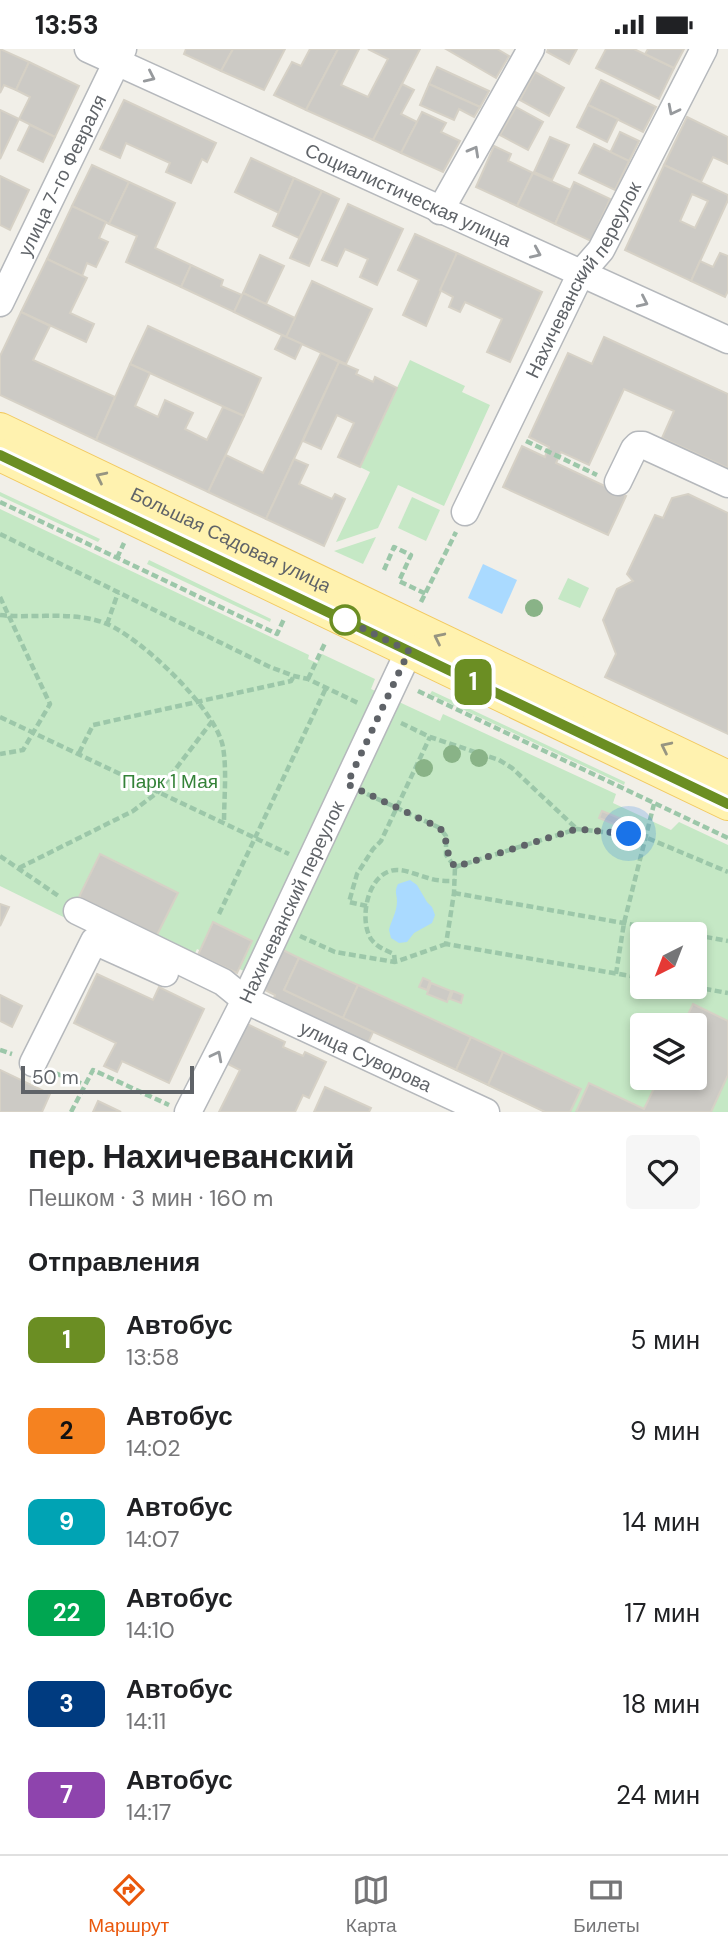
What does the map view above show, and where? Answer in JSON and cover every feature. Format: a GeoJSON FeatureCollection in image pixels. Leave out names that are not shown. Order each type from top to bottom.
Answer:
{"type":"FeatureCollection","features":[{"type":"Feature","properties":{"kind":"main road","name":"Большая Садовая улица"},"geometry":{"type":"LineString","coordinates":[[0,429],[728,776]]}},
{"type":"Feature","properties":{"kind":"main road","name":"Большая Садовая улица"},"geometry":{"type":"LineString","coordinates":[[0,455],[728,804]]}},
{"type":"Feature","properties":{"kind":"street","name":"Социалистическая улица"},"geometry":{"type":"LineString","coordinates":[[88,49],[120,55],[440,211],[728,340]]}},
{"type":"Feature","properties":{"kind":"street"},"geometry":{"type":"LineString","coordinates":[[440,211],[531,49]]}},
{"type":"Feature","properties":{"kind":"street","name":"Нахичеванский переулок"},"geometry":{"type":"LineString","coordinates":[[465,512],[581,273],[601,250],[704,49]]}},
{"type":"Feature","properties":{"kind":"street","name":"улица 7-го Февраля"},"geometry":{"type":"LineString","coordinates":[[0,303],[120,55]]}},
{"type":"Feature","properties":{"kind":"street"},"geometry":{"type":"LineString","coordinates":[[618,482],[634,449],[643,445],[728,485]]}},
{"type":"Feature","properties":{"kind":"street","name":"Нахичеванский переулок"},"geometry":{"type":"LineString","coordinates":[[181,1110],[245,999],[347,784],[391,719],[409,651]]}},
{"type":"Feature","properties":{"kind":"street"},"geometry":{"type":"LineString","coordinates":[[77,911],[223,982],[245,999]]}},
{"type":"Feature","properties":{"kind":"street"},"geometry":{"type":"LineString","coordinates":[[33,1063],[94,941],[215,996],[245,999]]}},
{"type":"Feature","properties":{"kind":"street","name":"улица Суворова"},"geometry":{"type":"LineString","coordinates":[[245,999],[486,1112]]}},
{"type":"Feature","properties":{"kind":"path"},"geometry":{"type":"LineString","coordinates":[[504,431],[618,482]]}},
{"type":"Feature","properties":{"kind":"path"},"geometry":{"type":"LineString","coordinates":[[0,502],[277,634],[286,615]]}},
{"type":"Feature","properties":{"kind":"path"},"geometry":{"type":"LineString","coordinates":[[384,570],[394,547],[411,555],[399,581],[426,594],[465,512]]}},
{"type":"Feature","properties":{"kind":"path"},"geometry":{"type":"LineString","coordinates":[[0,534],[294,676],[308,679],[430,737],[505,764],[577,829]]}},
{"type":"Feature","properties":{"kind":"path"},"geometry":{"type":"LineString","coordinates":[[117,558],[124,543]]}},
{"type":"Feature","properties":{"kind":"path"},"geometry":{"type":"LineString","coordinates":[[107,624],[118,593]]}},
{"type":"Feature","properties":{"kind":"path"},"geometry":{"type":"LineString","coordinates":[[0,597],[50,704],[23,750],[0,754]]}},
{"type":"Feature","properties":{"kind":"path"},"geometry":{"type":"LineString","coordinates":[[0,615],[72,617],[107,624],[180,680],[213,720],[223,747],[224,823]]}},
{"type":"Feature","properties":{"kind":"path"},"geometry":{"type":"LineString","coordinates":[[308,679],[325,643]]}},
{"type":"Feature","properties":{"kind":"path"},"geometry":{"type":"LineString","coordinates":[[79,753],[93,725],[291,681],[294,676]]}},
{"type":"Feature","properties":{"kind":"path"},"geometry":{"type":"LineString","coordinates":[[422,683],[418,692],[728,838]]}},
{"type":"Feature","properties":{"kind":"path"},"geometry":{"type":"LineString","coordinates":[[219,914],[326,688]]}},
{"type":"Feature","properties":{"kind":"path"},"geometry":{"type":"LineString","coordinates":[[0,717],[309,863]]}},
{"type":"Feature","properties":{"kind":"path"},"geometry":{"type":"LineString","coordinates":[[19,869],[133,811],[158,792],[213,720]]}},
{"type":"Feature","properties":{"kind":"path"},"geometry":{"type":"LineString","coordinates":[[368,906],[349,902],[352,888],[364,862],[381,841],[430,737]]}},
{"type":"Feature","properties":{"kind":"path"},"geometry":{"type":"LineString","coordinates":[[347,784],[440,828],[446,836],[446,855],[455,867],[446,944]]}},
{"type":"Feature","properties":{"kind":"path"},"geometry":{"type":"LineString","coordinates":[[616,974],[624,923],[645,837],[659,794]]}},
{"type":"Feature","properties":{"kind":"path"},"geometry":{"type":"LineString","coordinates":[[455,867],[577,829],[645,837],[728,873]]}},
{"type":"Feature","properties":{"kind":"path"},"geometry":{"type":"LineString","coordinates":[[0,856],[65,899],[77,911]]}},
{"type":"Feature","properties":{"kind":"path"},"geometry":{"type":"LineString","coordinates":[[395,962],[394,954],[379,947],[370,936],[366,916],[375,883],[392,870],[441,881],[455,881]]}},
{"type":"Feature","properties":{"kind":"path"},"geometry":{"type":"LineString","coordinates":[[454,893],[630,924]]}},
{"type":"Feature","properties":{"kind":"path"},"geometry":{"type":"LineString","coordinates":[[280,926],[335,952],[395,962],[446,944],[630,976]]}},
{"type":"Feature","properties":{"kind":"path"},"geometry":{"type":"LineString","coordinates":[[707,937],[728,941]]}},
{"type":"Feature","properties":{"kind":"path"},"geometry":{"type":"LineString","coordinates":[[707,989],[728,993]]}},
{"type":"Feature","properties":{"kind":"path"},"geometry":{"type":"LineString","coordinates":[[71,1112],[93,1070],[181,1110]]}},
{"type":"Feature","properties":{"kind":"green space"},"geometry":{"type":"Polygon","coordinates":[[[410,360],[465,386],[462,392],[490,405],[444,506],[398,485],[378,528],[336,542],[370,472],[360,467],[410,360]]]}},
{"type":"Feature","properties":{"kind":"green space"},"geometry":{"type":"Polygon","coordinates":[[[0,492],[100,539],[98,542],[0,496],[0,492]]]}},
{"type":"Feature","properties":{"kind":"green space"},"geometry":{"type":"Polygon","coordinates":[[[412,497],[440,510],[426,541],[398,528],[412,497]]]}},
{"type":"Feature","properties":{"kind":"green space","name":"Парк 1 Мая"},"geometry":{"type":"Polygon","coordinates":[[[0,509],[309,655],[308,659],[317,663],[322,654],[375,679],[371,689],[440,721],[443,714],[616,794],[613,803],[671,830],[679,822],[728,845],[728,1112],[544,1112],[197,949],[184,976],[0,886],[0,509]]]}},
{"type":"Feature","properties":{"kind":"green space"},"geometry":{"type":"Polygon","coordinates":[[[376,537],[363,564],[334,551],[376,537]]]}},
{"type":"Feature","properties":{"kind":"green space"},"geometry":{"type":"Polygon","coordinates":[[[149,560],[271,619],[270,622],[147,564],[149,560]]]}},
{"type":"Feature","properties":{"kind":"green space"},"geometry":{"type":"Polygon","coordinates":[[[568,578],[589,588],[580,608],[558,599],[568,578]]]}},
{"type":"Feature","properties":{"kind":"green space"},"geometry":{"type":"Polygon","coordinates":[[[432,691],[625,782],[624,785],[430,694],[432,691]]]}},
{"type":"Feature","properties":{"kind":"water"},"geometry":{"type":"Polygon","coordinates":[[[483,564],[517,580],[502,614],[468,598],[483,564]]]}},
{"type":"Feature","properties":{"kind":"water"},"geometry":{"type":"Polygon","coordinates":[[[410,880],[417,885],[435,915],[432,923],[414,933],[407,942],[399,943],[391,938],[389,930],[397,905],[398,884],[410,880]]]}},
{"type":"Feature","properties":{"kind":"building"},"geometry":{"type":"Polygon","coordinates":[[[0,49],[29,62],[16,90],[4,85],[0,93],[0,49]]]}},
{"type":"Feature","properties":{"kind":"building"},"geometry":{"type":"Polygon","coordinates":[[[186,49],[233,49],[221,71],[184,54],[186,49]]]}},
{"type":"Feature","properties":{"kind":"building"},"geometry":{"type":"Polygon","coordinates":[[[233,49],[285,49],[264,90],[221,71],[233,49]]]}},
{"type":"Feature","properties":{"kind":"building"},"geometry":{"type":"Polygon","coordinates":[[[310,49],[338,49],[306,110],[274,95],[292,62],[301,66],[310,49]]]}},
{"type":"Feature","properties":{"kind":"building"},"geometry":{"type":"Polygon","coordinates":[[[338,49],[359,49],[341,85],[368,97],[388,59],[368,49],[420,49],[373,140],[306,110],[338,49]]]}},
{"type":"Feature","properties":{"kind":"building"},"geometry":{"type":"Polygon","coordinates":[[[446,49],[497,49],[509,56],[496,78],[446,49]]]}},
{"type":"Feature","properties":{"kind":"building"},"geometry":{"type":"Polygon","coordinates":[[[548,49],[577,49],[569,64],[547,52],[548,49]]]}},
{"type":"Feature","properties":{"kind":"building"},"geometry":{"type":"Polygon","coordinates":[[[606,49],[634,49],[674,68],[659,99],[596,68],[606,49]]]}},
{"type":"Feature","properties":{"kind":"building"},"geometry":{"type":"Polygon","coordinates":[[[648,49],[684,49],[674,68],[645,54],[648,49]]]}},
{"type":"Feature","properties":{"kind":"building"},"geometry":{"type":"Polygon","coordinates":[[[29,62],[79,86],[55,137],[19,119],[30,97],[16,90],[29,62]]]}},
{"type":"Feature","properties":{"kind":"building"},"geometry":{"type":"Polygon","coordinates":[[[437,67],[489,91],[480,107],[429,84],[437,67]]]}},
{"type":"Feature","properties":{"kind":"building"},"geometry":{"type":"Polygon","coordinates":[[[535,72],[564,88],[549,116],[520,100],[535,72]]]}},
{"type":"Feature","properties":{"kind":"building"},"geometry":{"type":"Polygon","coordinates":[[[601,80],[656,107],[643,132],[588,105],[601,80]]]}},
{"type":"Feature","properties":{"kind":"building"},"geometry":{"type":"Polygon","coordinates":[[[402,84],[414,90],[401,114],[417,122],[401,153],[373,140],[402,84]]]}},
{"type":"Feature","properties":{"kind":"building"},"geometry":{"type":"Polygon","coordinates":[[[429,84],[480,107],[474,117],[459,109],[454,120],[420,105],[429,84]]]}},
{"type":"Feature","properties":{"kind":"building"},"geometry":{"type":"Polygon","coordinates":[[[124,100],[216,143],[207,162],[202,159],[191,183],[166,172],[170,163],[126,143],[120,158],[100,149],[124,100]]]}},
{"type":"Feature","properties":{"kind":"building"},"geometry":{"type":"Polygon","coordinates":[[[588,105],[618,119],[607,142],[577,127],[588,105]]]}},
{"type":"Feature","properties":{"kind":"building"},"geometry":{"type":"Polygon","coordinates":[[[516,107],[543,122],[528,150],[500,135],[516,107]]]}},
{"type":"Feature","properties":{"kind":"building"},"geometry":{"type":"Polygon","coordinates":[[[0,110],[19,119],[0,159],[0,110]]]}},
{"type":"Feature","properties":{"kind":"building"},"geometry":{"type":"Polygon","coordinates":[[[422,112],[446,123],[441,132],[460,141],[443,172],[401,153],[422,112]]]}},
{"type":"Feature","properties":{"kind":"building"},"geometry":{"type":"Polygon","coordinates":[[[687,117],[728,137],[728,164],[713,157],[701,182],[664,165],[687,117]]]}},
{"type":"Feature","properties":{"kind":"building"},"geometry":{"type":"Polygon","coordinates":[[[30,125],[55,137],[43,162],[18,150],[30,125]]]}},
{"type":"Feature","properties":{"kind":"building"},"geometry":{"type":"Polygon","coordinates":[[[620,132],[639,141],[629,161],[610,153],[620,132]]]}},
{"type":"Feature","properties":{"kind":"building"},"geometry":{"type":"Polygon","coordinates":[[[550,137],[569,145],[552,180],[534,172],[550,137]]]}},
{"type":"Feature","properties":{"kind":"building"},"geometry":{"type":"Polygon","coordinates":[[[594,144],[629,161],[615,190],[579,173],[594,144]]]}},
{"type":"Feature","properties":{"kind":"building"},"geometry":{"type":"Polygon","coordinates":[[[494,146],[511,154],[508,161],[533,173],[517,206],[476,187],[494,146]]]}},
{"type":"Feature","properties":{"kind":"building"},"geometry":{"type":"Polygon","coordinates":[[[251,158],[294,178],[279,213],[235,192],[251,158]]]}},
{"type":"Feature","properties":{"kind":"building"},"geometry":{"type":"Polygon","coordinates":[[[92,165],[129,182],[109,224],[72,206],[92,165]]]}},
{"type":"Feature","properties":{"kind":"building"},"geometry":{"type":"Polygon","coordinates":[[[664,165],[728,195],[691,281],[625,250],[664,165]],[[692,194],[680,221],[695,228],[708,201],[692,194]]]}},
{"type":"Feature","properties":{"kind":"building"},"geometry":{"type":"Polygon","coordinates":[[[533,173],[571,190],[555,224],[517,206],[533,173]]]}},
{"type":"Feature","properties":{"kind":"building"},"geometry":{"type":"Polygon","coordinates":[[[0,176],[29,190],[10,230],[0,225],[0,176]]]}},
{"type":"Feature","properties":{"kind":"building"},"geometry":{"type":"Polygon","coordinates":[[[294,178],[322,191],[299,238],[273,226],[294,178]]]}},
{"type":"Feature","properties":{"kind":"building"},"geometry":{"type":"Polygon","coordinates":[[[129,182],[175,203],[155,248],[191,265],[181,287],[126,262],[137,236],[109,224],[129,182]]]}},
{"type":"Feature","properties":{"kind":"building"},"geometry":{"type":"Polygon","coordinates":[[[574,182],[610,199],[591,241],[555,224],[574,182]]]}},
{"type":"Feature","properties":{"kind":"building"},"geometry":{"type":"Polygon","coordinates":[[[322,191],[339,199],[309,266],[290,258],[322,191]]]}},
{"type":"Feature","properties":{"kind":"building"},"geometry":{"type":"Polygon","coordinates":[[[348,204],[403,229],[377,285],[360,277],[368,259],[345,249],[337,266],[322,260],[348,204]]]}},
{"type":"Feature","properties":{"kind":"building"},"geometry":{"type":"Polygon","coordinates":[[[72,206],[106,222],[99,238],[108,242],[96,267],[87,263],[82,276],[47,259],[72,206]]]}},
{"type":"Feature","properties":{"kind":"building"},"geometry":{"type":"Polygon","coordinates":[[[415,234],[457,253],[426,326],[403,315],[419,280],[398,270],[415,234]]]}},
{"type":"Feature","properties":{"kind":"building"},"geometry":{"type":"Polygon","coordinates":[[[457,253],[542,292],[510,362],[487,352],[502,319],[465,302],[460,312],[449,307],[453,297],[440,290],[457,253]]]}},
{"type":"Feature","properties":{"kind":"building"},"geometry":{"type":"Polygon","coordinates":[[[720,253],[728,256],[728,291],[725,297],[691,281],[700,261],[713,267],[720,253]]]}},
{"type":"Feature","properties":{"kind":"building"},"geometry":{"type":"Polygon","coordinates":[[[260,255],[284,266],[266,304],[243,293],[260,255]]]}},
{"type":"Feature","properties":{"kind":"building"},"geometry":{"type":"Polygon","coordinates":[[[47,259],[87,278],[70,313],[94,324],[86,342],[21,312],[47,259]]]}},
{"type":"Feature","properties":{"kind":"building"},"geometry":{"type":"Polygon","coordinates":[[[191,265],[223,280],[221,286],[242,295],[234,312],[181,287],[191,265]]]}},
{"type":"Feature","properties":{"kind":"building"},"geometry":{"type":"Polygon","coordinates":[[[312,281],[372,309],[346,364],[286,337],[312,281]]]}},
{"type":"Feature","properties":{"kind":"building"},"geometry":{"type":"Polygon","coordinates":[[[243,293],[295,318],[286,337],[234,312],[243,293]]]}},
{"type":"Feature","properties":{"kind":"building"},"geometry":{"type":"Polygon","coordinates":[[[21,312],[50,326],[33,360],[115,397],[96,440],[0,395],[0,356],[21,312]]]}},
{"type":"Feature","properties":{"kind":"building"},"geometry":{"type":"Polygon","coordinates":[[[148,326],[261,378],[244,416],[130,364],[148,326]]]}},
{"type":"Feature","properties":{"kind":"building"},"geometry":{"type":"Polygon","coordinates":[[[282,335],[302,344],[295,359],[275,349],[282,335]]]}},
{"type":"Feature","properties":{"kind":"building"},"geometry":{"type":"Polygon","coordinates":[[[604,337],[728,394],[728,468],[662,438],[674,411],[624,389],[589,465],[561,452],[556,463],[626,496],[608,535],[503,487],[522,446],[545,457],[549,447],[529,437],[568,353],[592,364],[604,337]]]}},
{"type":"Feature","properties":{"kind":"building"},"geometry":{"type":"Polygon","coordinates":[[[321,353],[339,362],[266,519],[208,492],[226,455],[263,473],[321,353]]]}},
{"type":"Feature","properties":{"kind":"building"},"geometry":{"type":"Polygon","coordinates":[[[339,362],[358,370],[356,374],[373,382],[375,377],[397,388],[360,467],[338,457],[354,423],[337,415],[321,449],[303,441],[339,362]]]}},
{"type":"Feature","properties":{"kind":"building"},"geometry":{"type":"Polygon","coordinates":[[[130,364],[150,373],[135,406],[158,417],[165,400],[193,413],[185,429],[207,440],[223,407],[244,416],[208,492],[96,440],[130,364]]]}},
{"type":"Feature","properties":{"kind":"building"},"geometry":{"type":"Polygon","coordinates":[[[294,459],[308,465],[299,484],[332,499],[335,494],[345,499],[324,546],[266,519],[294,459]]]}},
{"type":"Feature","properties":{"kind":"building"},"geometry":{"type":"Polygon","coordinates":[[[688,494],[728,513],[728,734],[605,677],[616,654],[603,620],[617,589],[633,581],[627,574],[655,515],[663,518],[672,498],[688,494]]]}},
{"type":"Feature","properties":{"kind":"building"},"geometry":{"type":"Polygon","coordinates":[[[602,811],[624,820],[621,827],[599,818],[602,811]]]}},
{"type":"Feature","properties":{"kind":"building"},"geometry":{"type":"Polygon","coordinates":[[[100,854],[178,893],[157,935],[79,897],[100,854]]]}},
{"type":"Feature","properties":{"kind":"building"},"geometry":{"type":"Polygon","coordinates":[[[0,904],[9,907],[0,926],[0,904]]]}},
{"type":"Feature","properties":{"kind":"building"},"geometry":{"type":"Polygon","coordinates":[[[213,922],[252,941],[237,973],[198,955],[213,922]]]}},
{"type":"Feature","properties":{"kind":"building"},"geometry":{"type":"Polygon","coordinates":[[[279,948],[299,958],[284,990],[373,1032],[367,1045],[273,1001],[275,995],[261,988],[279,948]]]}},
{"type":"Feature","properties":{"kind":"building"},"geometry":{"type":"Polygon","coordinates":[[[299,958],[358,985],[343,1018],[284,990],[299,958]]]}},
{"type":"Feature","properties":{"kind":"building"},"geometry":{"type":"Polygon","coordinates":[[[97,974],[153,1000],[159,987],[204,1009],[169,1083],[122,1061],[117,1072],[104,1066],[116,1043],[74,1023],[97,974]]]}},
{"type":"Feature","properties":{"kind":"building"},"geometry":{"type":"Polygon","coordinates":[[[423,978],[430,981],[427,990],[419,987],[423,978]]]}},
{"type":"Feature","properties":{"kind":"building"},"geometry":{"type":"Polygon","coordinates":[[[431,983],[451,991],[447,1002],[427,994],[431,983]]]}},
{"type":"Feature","properties":{"kind":"building"},"geometry":{"type":"Polygon","coordinates":[[[358,985],[471,1037],[456,1070],[343,1018],[358,985]]]}},
{"type":"Feature","properties":{"kind":"building"},"geometry":{"type":"Polygon","coordinates":[[[453,991],[463,995],[461,1003],[450,999],[453,991]]]}},
{"type":"Feature","properties":{"kind":"building"},"geometry":{"type":"Polygon","coordinates":[[[0,995],[22,1006],[12,1027],[0,1021],[0,995]]]}},
{"type":"Feature","properties":{"kind":"building"},"geometry":{"type":"Polygon","coordinates":[[[693,1004],[728,1021],[728,1075],[711,1112],[576,1112],[589,1083],[644,1109],[653,1090],[707,1090],[707,1013],[689,1013],[693,1004]]]}},
{"type":"Feature","properties":{"kind":"building"},"geometry":{"type":"Polygon","coordinates":[[[247,1024],[285,1042],[283,1047],[303,1056],[305,1052],[326,1062],[309,1098],[303,1095],[295,1112],[219,1112],[240,1070],[228,1064],[247,1024]]]}},
{"type":"Feature","properties":{"kind":"building"},"geometry":{"type":"Polygon","coordinates":[[[471,1037],[503,1052],[488,1085],[456,1070],[471,1037]]]}},
{"type":"Feature","properties":{"kind":"building"},"geometry":{"type":"Polygon","coordinates":[[[503,1052],[581,1089],[570,1112],[545,1112],[488,1085],[503,1052]]]}},
{"type":"Feature","properties":{"kind":"building"},"geometry":{"type":"Polygon","coordinates":[[[0,1070],[50,1094],[42,1112],[0,1112],[0,1070]]]}},
{"type":"Feature","properties":{"kind":"building"},"geometry":{"type":"Polygon","coordinates":[[[325,1087],[371,1108],[369,1112],[314,1112],[325,1087]]]}},
{"type":"Feature","properties":{"kind":"building"},"geometry":{"type":"Polygon","coordinates":[[[98,1101],[121,1112],[93,1112],[98,1101]]]}},
{"type":"Feature","properties":{"kind":"bus line","name":"1"},"geometry":{"type":"LineString","coordinates":[[0,455],[728,804]]}},
{"type":"Feature","properties":{"kind":"route"},"geometry":{"type":"LineString","coordinates":[[345,620],[337,616],[409,651],[347,784],[440,828],[446,836],[446,855],[455,867],[577,829],[629,834]]}}]}
